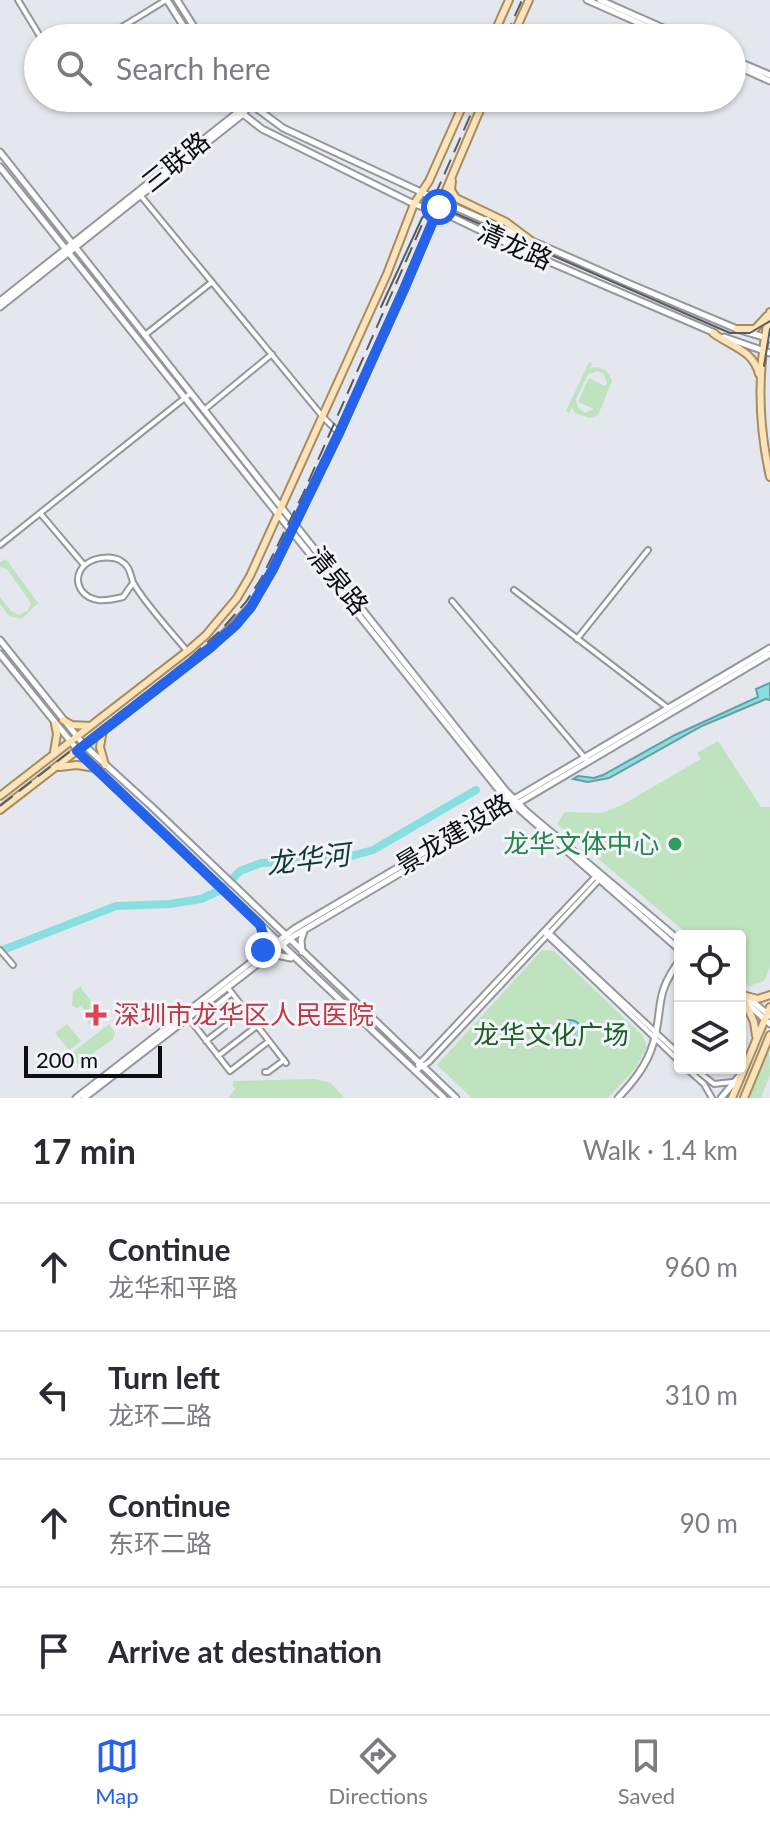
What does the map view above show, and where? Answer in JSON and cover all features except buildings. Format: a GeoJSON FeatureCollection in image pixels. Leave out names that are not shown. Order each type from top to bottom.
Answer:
{"type":"FeatureCollection","features":[{"type":"Feature","properties":{"kind":"main road"},"geometry":{"type":"LineString","coordinates":[[166,0],[182,24]]}},
{"type":"Feature","properties":{"kind":"main road"},"geometry":{"type":"LineString","coordinates":[[177,0],[192,24]]}},
{"type":"Feature","properties":{"kind":"main road"},"geometry":{"type":"LineString","coordinates":[[498,24],[509,0]]}},
{"type":"Feature","properties":{"kind":"main road"},"geometry":{"type":"LineString","coordinates":[[518,24],[529,0]]}},
{"type":"Feature","properties":{"kind":"main road"},"geometry":{"type":"LineString","coordinates":[[587,0],[641,24]]}},
{"type":"Feature","properties":{"kind":"main road"},"geometry":{"type":"LineString","coordinates":[[600,0],[654,24]]}},
{"type":"Feature","properties":{"kind":"main road"},"geometry":{"type":"LineString","coordinates":[[746,67],[770,78]]}},
{"type":"Feature","properties":{"kind":"main road","name":"清龙路"},"geometry":{"type":"LineString","coordinates":[[260,112],[283,128],[421,192],[737,329],[767,339]]}},
{"type":"Feature","properties":{"kind":"main road"},"geometry":{"type":"LineString","coordinates":[[0,796],[187,651],[206,635],[237,598],[282,509],[387,274],[414,204],[429,181],[460,112]]}},
{"type":"Feature","properties":{"kind":"main road"},"geometry":{"type":"LineString","coordinates":[[0,810],[211,647],[236,625],[260,592],[339,433],[479,112]]}},
{"type":"Feature","properties":{"kind":"main road","name":"三联路"},"geometry":{"type":"LineString","coordinates":[[0,304],[141,196],[241,113]]}},
{"type":"Feature","properties":{"kind":"main road","name":"三联路"},"geometry":{"type":"LineString","coordinates":[[74,246],[241,113]]}},
{"type":"Feature","properties":{"kind":"main road","name":"清龙路"},"geometry":{"type":"LineString","coordinates":[[241,113],[262,129],[414,204],[437,211],[713,333],[766,352]]}},
{"type":"Feature","properties":{"kind":"main road","name":"清泉路"},"geometry":{"type":"LineString","coordinates":[[0,152],[513,802],[674,936]]}},
{"type":"Feature","properties":{"kind":"main road"},"geometry":{"type":"LineString","coordinates":[[458,159],[451,186],[455,197],[506,222],[530,240]]}},
{"type":"Feature","properties":{"kind":"main road","name":"清泉路"},"geometry":{"type":"LineString","coordinates":[[0,167],[278,517],[513,802],[674,945]]}},
{"type":"Feature","properties":{"kind":"main road"},"geometry":{"type":"LineString","coordinates":[[737,329],[758,328],[770,311]]}},
{"type":"Feature","properties":{"kind":"main road"},"geometry":{"type":"LineString","coordinates":[[770,311],[762,383],[761,427],[770,477]]}},
{"type":"Feature","properties":{"kind":"main road"},"geometry":{"type":"LineString","coordinates":[[713,333],[750,355],[762,383]]}},
{"type":"Feature","properties":{"kind":"main road"},"geometry":{"type":"LineString","coordinates":[[0,640],[76,737],[456,1098]]}},
{"type":"Feature","properties":{"kind":"main road","name":"景龙建设路"},"geometry":{"type":"LineString","coordinates":[[586,759],[668,708],[770,651]]}},
{"type":"Feature","properties":{"kind":"main road","name":"景龙建设路"},"geometry":{"type":"LineString","coordinates":[[76,1098],[287,937],[770,651]]}},
{"type":"Feature","properties":{"kind":"main road"},"geometry":{"type":"LineString","coordinates":[[0,654],[77,751],[444,1098]]}},
{"type":"Feature","properties":{"kind":"main road"},"geometry":{"type":"LineString","coordinates":[[63,720],[72,725],[90,726]]}},
{"type":"Feature","properties":{"kind":"main road"},"geometry":{"type":"LineString","coordinates":[[54,754],[55,724]]}},
{"type":"Feature","properties":{"kind":"main road"},"geometry":{"type":"LineString","coordinates":[[103,730],[100,747],[105,765]]}},
{"type":"Feature","properties":{"kind":"main road"},"geometry":{"type":"LineString","coordinates":[[56,767],[77,765],[95,768]]}},
{"type":"Feature","properties":{"kind":"main road","name":"景龙建设路"},"geometry":{"type":"LineString","coordinates":[[287,937],[513,802]]}},
{"type":"Feature","properties":{"kind":"main road"},"geometry":{"type":"LineString","coordinates":[[260,925],[263,955],[281,955],[296,961]]}},
{"type":"Feature","properties":{"kind":"main road"},"geometry":{"type":"LineString","coordinates":[[303,953],[301,940],[305,929]]}},
{"type":"Feature","properties":{"kind":"main road","name":"景龙建设路"},"geometry":{"type":"LineString","coordinates":[[84,1098],[263,955]]}},
{"type":"Feature","properties":{"kind":"main road"},"geometry":{"type":"LineString","coordinates":[[618,1098],[638,1076],[655,1036],[661,991],[674,970]]}},
{"type":"Feature","properties":{"kind":"main road"},"geometry":{"type":"LineString","coordinates":[[746,996],[763,999],[770,995]]}},
{"type":"Feature","properties":{"kind":"main road"},"geometry":{"type":"LineString","coordinates":[[746,998],[768,1016],[746,1065]]}},
{"type":"Feature","properties":{"kind":"main road"},"geometry":{"type":"LineString","coordinates":[[746,1002],[754,1022],[756,1040]]}},
{"type":"Feature","properties":{"kind":"main road"},"geometry":{"type":"LineString","coordinates":[[744,1098],[770,1035]]}},
{"type":"Feature","properties":{"kind":"main road"},"geometry":{"type":"LineString","coordinates":[[721,1098],[741,1074]]}},
{"type":"Feature","properties":{"kind":"main road"},"geometry":{"type":"LineString","coordinates":[[732,1098],[742,1074]]}},
{"type":"Feature","properties":{"kind":"street"},"geometry":{"type":"LineString","coordinates":[[18,0],[33,24]]}},
{"type":"Feature","properties":{"kind":"street"},"geometry":{"type":"LineString","coordinates":[[127,24],[166,0]]}},
{"type":"Feature","properties":{"kind":"street"},"geometry":{"type":"LineString","coordinates":[[141,196],[339,433]]}},
{"type":"Feature","properties":{"kind":"street"},"geometry":{"type":"LineString","coordinates":[[138,340],[212,282]]}},
{"type":"Feature","properties":{"kind":"street"},"geometry":{"type":"LineString","coordinates":[[204,410],[272,354]]}},
{"type":"Feature","properties":{"kind":"street"},"geometry":{"type":"LineString","coordinates":[[0,545],[191,393]]}},
{"type":"Feature","properties":{"kind":"street"},"geometry":{"type":"LineString","coordinates":[[40,513],[84,565]]}},
{"type":"Feature","properties":{"kind":"street"},"geometry":{"type":"LineString","coordinates":[[577,639],[648,550]]}},
{"type":"Feature","properties":{"kind":"street"},"geometry":{"type":"LineString","coordinates":[[133,583],[123,597],[101,600],[90,598],[78,587],[79,572],[84,565],[100,558],[116,559],[129,568],[133,583],[187,651]]}},
{"type":"Feature","properties":{"kind":"street"},"geometry":{"type":"LineString","coordinates":[[514,590],[668,708]]}},
{"type":"Feature","properties":{"kind":"street"},"geometry":{"type":"LineString","coordinates":[[452,601],[586,759]]}},
{"type":"Feature","properties":{"kind":"street"},"geometry":{"type":"LineString","coordinates":[[415,1071],[597,878]]}},
{"type":"Feature","properties":{"kind":"street"},"geometry":{"type":"LineString","coordinates":[[547,932],[674,1056]]}},
{"type":"Feature","properties":{"kind":"street"},"geometry":{"type":"LineString","coordinates":[[0,950],[12,963]]}},
{"type":"Feature","properties":{"kind":"street"},"geometry":{"type":"LineString","coordinates":[[226,986],[285,1062],[265,1072]]}},
{"type":"Feature","properties":{"kind":"street"},"geometry":{"type":"LineString","coordinates":[[193,1023],[232,993]]}},
{"type":"Feature","properties":{"kind":"street"},"geometry":{"type":"LineString","coordinates":[[206,1041],[245,1011]]}},
{"type":"Feature","properties":{"kind":"street"},"geometry":{"type":"LineString","coordinates":[[187,1017],[230,1071],[269,1041]]}},
{"type":"Feature","properties":{"kind":"street"},"geometry":{"type":"LineString","coordinates":[[218,1056],[257,1026]]}},
{"type":"Feature","properties":{"kind":"street"},"geometry":{"type":"LineString","coordinates":[[655,1036],[674,1050]]}},
{"type":"Feature","properties":{"kind":"street"},"geometry":{"type":"LineString","coordinates":[[693,1074],[704,1084],[712,1098]]}},
{"type":"Feature","properties":{"kind":"street"},"geometry":{"type":"LineString","coordinates":[[702,1074],[714,1084],[734,1082]]}},
{"type":"Feature","properties":{"kind":"green space"},"geometry":{"type":"Polygon","coordinates":[[[589,362],[592,364],[590,368],[598,367],[609,374],[612,381],[598,415],[590,418],[575,413],[572,407],[569,413],[566,411],[589,362]],[[598,371],[588,374],[576,399],[578,408],[585,413],[594,409],[578,402],[589,378],[605,386],[604,374],[598,371]]]}},
{"type":"Feature","properties":{"kind":"green space"},"geometry":{"type":"Polygon","coordinates":[[[6,559],[38,603],[22,619],[9,616],[0,604],[0,597],[11,611],[19,615],[28,611],[31,603],[7,569],[0,567],[0,562],[6,559]]]}},
{"type":"Feature","properties":{"kind":"green space","name":"龙华文体中心"},"geometry":{"type":"Polygon","coordinates":[[[718,741],[761,807],[770,807],[770,967],[764,981],[749,986],[746,983],[746,930],[683,930],[557,824],[565,812],[602,813],[622,805],[701,759],[697,753],[718,741]]]}},
{"type":"Feature","properties":{"kind":"green space","name":"龙华文化广场"},"geometry":{"type":"Polygon","coordinates":[[[542,950],[554,951],[643,1036],[647,1047],[635,1069],[608,1098],[472,1098],[437,1065],[542,950]]]}},
{"type":"Feature","properties":{"kind":"green space"},"geometry":{"type":"Polygon","coordinates":[[[81,986],[103,1014],[91,1024],[87,1023],[92,1014],[90,1010],[83,1012],[83,1005],[77,1008],[72,1005],[73,992],[81,986]]]}},
{"type":"Feature","properties":{"kind":"green space"},"geometry":{"type":"Polygon","coordinates":[[[143,1001],[151,1001],[157,1011],[151,1021],[143,1021],[137,1015],[137,1007],[143,1001]]]}},
{"type":"Feature","properties":{"kind":"green space"},"geometry":{"type":"Polygon","coordinates":[[[67,1024],[81,1041],[69,1050],[55,1033],[67,1024]]]}},
{"type":"Feature","properties":{"kind":"green space"},"geometry":{"type":"Polygon","coordinates":[[[109,1024],[115,1033],[113,1039],[78,1064],[72,1053],[109,1024]]]}},
{"type":"Feature","properties":{"kind":"green space"},"geometry":{"type":"Polygon","coordinates":[[[769,1048],[770,1075],[761,1098],[748,1098],[769,1048]]]}},
{"type":"Feature","properties":{"kind":"green space"},"geometry":{"type":"Polygon","coordinates":[[[315,1079],[331,1083],[344,1098],[228,1098],[236,1088],[233,1081],[315,1079]]]}},
{"type":"Feature","properties":{"kind":"water"},"geometry":{"type":"Polygon","coordinates":[[[770,683],[770,700],[702,726],[609,778],[588,782],[573,779],[603,775],[675,735],[758,697],[756,689],[770,683]]]}},
{"type":"Feature","properties":{"kind":"water"},"geometry":{"type":"Polygon","coordinates":[[[570,1020],[579,1023],[582,1032],[579,1041],[570,1044],[561,1041],[558,1032],[561,1023],[570,1020]]]}},
{"type":"Feature","properties":{"kind":"waterway","name":"龙华河"},"geometry":{"type":"LineString","coordinates":[[0,951],[116,906],[170,904],[201,899],[223,889],[240,871],[261,863],[337,860],[373,850],[476,790]]}},
{"type":"Feature","properties":{"kind":"tram line"},"geometry":{"type":"LineString","coordinates":[[381,307],[422,218],[430,209],[441,207],[730,333],[750,333],[770,321]]}},
{"type":"Feature","properties":{"kind":"tram line"},"geometry":{"type":"LineString","coordinates":[[764,366],[770,329]]}},
{"type":"Feature","properties":{"kind":"railway"},"geometry":{"type":"LineString","coordinates":[[511,24],[522,0]]}},
{"type":"Feature","properties":{"kind":"railway"},"geometry":{"type":"LineString","coordinates":[[0,806],[190,658],[246,602],[262,577],[303,494],[472,112]]}},
{"type":"Feature","properties":{"kind":"place","name":"龙华文体中心"},"geometry":{"type":"Point","coordinates":[675,844]}},
{"type":"Feature","properties":{"kind":"place","name":"深圳市龙华区人民医院"},"geometry":{"type":"Point","coordinates":[96,1015]}},
{"type":"Feature","properties":{"kind":"route"},"geometry":{"type":"LineString","coordinates":[[263,950],[264,937],[260,925],[77,751],[211,647],[251,607],[273,569],[339,433],[439,207]]}}]}
